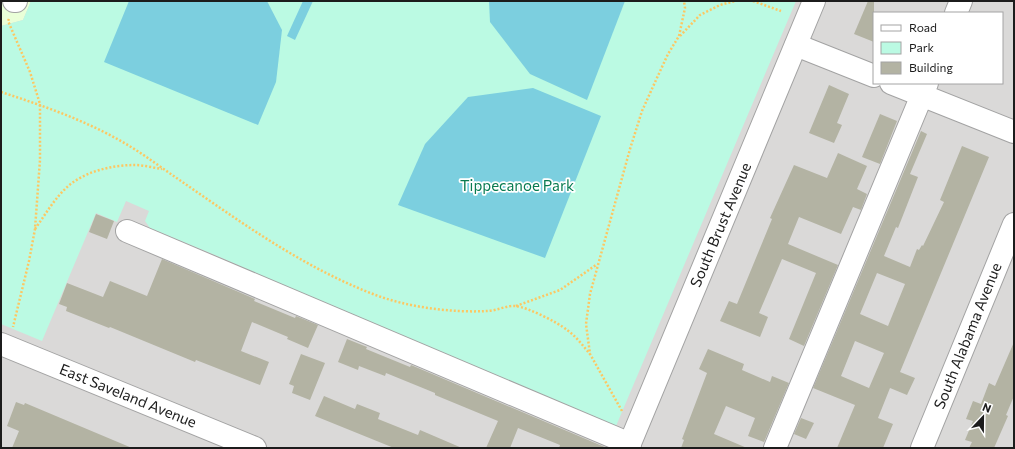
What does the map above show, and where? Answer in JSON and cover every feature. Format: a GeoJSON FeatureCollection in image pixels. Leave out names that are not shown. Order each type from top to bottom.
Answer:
{"type":"FeatureCollection","features":[{"type":"Feature","properties":{"kind":"street","name":"South Brust Avenue"},"geometry":{"type":"LineString","coordinates":[[629,446],[814,1]]}},
{"type":"Feature","properties":{"kind":"street"},"geometry":{"type":"LineString","coordinates":[[956,12],[962,1]]}},
{"type":"Feature","properties":{"kind":"street"},"geometry":{"type":"LineString","coordinates":[[796,45],[873,76]]}},
{"type":"Feature","properties":{"kind":"street"},"geometry":{"type":"LineString","coordinates":[[896,84],[925,89],[1014,132]]}},
{"type":"Feature","properties":{"kind":"street"},"geometry":{"type":"LineString","coordinates":[[775,448],[925,89]]}},
{"type":"Feature","properties":{"kind":"street","name":"South Alabama Avenue"},"geometry":{"type":"LineString","coordinates":[[922,448],[1014,224]]}},
{"type":"Feature","properties":{"kind":"street"},"geometry":{"type":"LineString","coordinates":[[126,232],[629,446]]}},
{"type":"Feature","properties":{"kind":"street","name":"East Saveland Avenue"},"geometry":{"type":"LineString","coordinates":[[4,345],[255,448]]}},
{"type":"Feature","properties":{"kind":"path"},"geometry":{"type":"LineString","coordinates":[[4,345],[13,329],[35,229],[40,160],[40,104],[30,72],[8,21],[15,1]]}},
{"type":"Feature","properties":{"kind":"path"},"geometry":{"type":"LineString","coordinates":[[679,36],[684,1]]}},
{"type":"Feature","properties":{"kind":"path"},"geometry":{"type":"LineString","coordinates":[[590,354],[586,324],[590,294],[630,148],[642,111],[668,54],[679,36],[700,15],[720,5],[735,1]]}},
{"type":"Feature","properties":{"kind":"path"},"geometry":{"type":"LineString","coordinates":[[753,1],[781,11]]}},
{"type":"Feature","properties":{"kind":"path"},"geometry":{"type":"LineString","coordinates":[[1,92],[40,104],[82,121],[126,144],[250,228],[302,261],[374,294],[411,304],[449,311],[488,311],[515,306],[560,290],[597,265]]}},
{"type":"Feature","properties":{"kind":"path"},"geometry":{"type":"LineString","coordinates":[[35,229],[55,200],[66,188],[82,177],[110,167],[136,165],[164,169]]}},
{"type":"Feature","properties":{"kind":"path"},"geometry":{"type":"LineString","coordinates":[[515,306],[545,316],[568,330],[590,354],[622,411],[640,420]]}},
{"type":"Feature","properties":{"kind":"shaded area"},"geometry":{"type":"Polygon","coordinates":[[[1,1],[1014,1],[1014,448],[1,448],[1,1]]]}},
{"type":"Feature","properties":{"kind":"shaded area"},"geometry":{"type":"Polygon","coordinates":[[[1,1],[31,1],[23,20],[1,26],[1,1]]]}},
{"type":"Feature","properties":{"kind":"green space","name":"Tippecanoe Park"},"geometry":{"type":"Polygon","coordinates":[[[31,1],[796,1],[616,426],[358,319],[222,258],[150,228],[145,221],[149,211],[126,201],[117,222],[96,213],[42,341],[1,324],[1,26],[23,20],[31,1]]]}},
{"type":"Feature","properties":{"kind":"green space"},"geometry":{"type":"Polygon","coordinates":[[[129,1],[267,1],[282,30],[276,82],[258,125],[104,62],[129,1]]]}},
{"type":"Feature","properties":{"kind":"green space"},"geometry":{"type":"Polygon","coordinates":[[[303,1],[313,1],[295,40],[287,36],[303,1]]]}},
{"type":"Feature","properties":{"kind":"green space"},"geometry":{"type":"Polygon","coordinates":[[[489,1],[625,1],[587,100],[530,74],[490,22],[489,1]]]}},
{"type":"Feature","properties":{"kind":"green space"},"geometry":{"type":"Polygon","coordinates":[[[533,88],[601,116],[545,258],[398,205],[425,144],[468,97],[533,88]]]}},
{"type":"Feature","properties":{"kind":"building"},"geometry":{"type":"Polygon","coordinates":[[[868,1],[874,1],[873,42],[854,34],[868,1]]]}},
{"type":"Feature","properties":{"kind":"building"},"geometry":{"type":"Polygon","coordinates":[[[829,85],[849,94],[837,123],[842,125],[834,143],[809,133],[829,85]]]}},
{"type":"Feature","properties":{"kind":"building"},"geometry":{"type":"Polygon","coordinates":[[[880,114],[897,121],[880,164],[862,157],[880,114]]]}},
{"type":"Feature","properties":{"kind":"building"},"geometry":{"type":"Polygon","coordinates":[[[921,131],[927,134],[910,174],[918,177],[898,228],[896,227],[884,256],[910,267],[917,249],[919,250],[922,245],[923,246],[944,202],[940,200],[962,146],[989,157],[900,372],[915,378],[907,395],[890,388],[878,418],[893,424],[883,448],[837,448],[855,405],[813,388],[921,131]],[[877,273],[860,314],[888,326],[905,284],[877,273]],[[855,341],[841,376],[869,388],[884,353],[855,341]]]}},
{"type":"Feature","properties":{"kind":"building"},"geometry":{"type":"Polygon","coordinates":[[[838,153],[867,166],[857,189],[867,194],[861,210],[853,207],[841,234],[799,217],[788,244],[838,265],[804,346],[789,339],[816,273],[782,259],[759,313],[768,317],[760,337],[720,321],[729,301],[737,304],[772,219],[770,218],[794,165],[827,178],[838,153]]]}},
{"type":"Feature","properties":{"kind":"building"},"geometry":{"type":"Polygon","coordinates":[[[96,214],[114,221],[107,239],[89,232],[96,214]]]}},
{"type":"Feature","properties":{"kind":"building"},"geometry":{"type":"Polygon","coordinates":[[[162,259],[255,299],[254,301],[295,318],[296,316],[318,325],[308,348],[287,339],[288,337],[252,322],[241,351],[269,362],[260,385],[196,360],[195,362],[110,327],[109,328],[66,311],[67,307],[59,304],[67,283],[103,297],[110,281],[147,296],[162,259]]]}},
{"type":"Feature","properties":{"kind":"building"},"geometry":{"type":"Polygon","coordinates":[[[347,339],[367,347],[366,349],[410,367],[411,365],[607,448],[559,448],[560,445],[518,428],[510,448],[486,448],[498,421],[386,373],[385,376],[359,366],[358,370],[338,362],[347,339]]]}},
{"type":"Feature","properties":{"kind":"building"},"geometry":{"type":"Polygon","coordinates":[[[1014,342],[1014,396],[1006,415],[1008,416],[994,448],[969,448],[972,442],[965,440],[973,421],[966,419],[973,401],[981,404],[989,383],[995,386],[1014,342]]]}},
{"type":"Feature","properties":{"kind":"building"},"geometry":{"type":"Polygon","coordinates":[[[708,349],[744,364],[742,370],[770,382],[772,376],[789,383],[764,442],[748,436],[755,418],[726,406],[714,434],[747,448],[681,448],[684,440],[682,439],[707,373],[699,369],[708,349]]]}},
{"type":"Feature","properties":{"kind":"building"},"geometry":{"type":"Polygon","coordinates":[[[301,354],[325,363],[310,400],[292,393],[294,386],[289,384],[301,354]]]}},
{"type":"Feature","properties":{"kind":"building"},"geometry":{"type":"Polygon","coordinates":[[[324,396],[355,409],[357,404],[380,413],[378,419],[418,435],[420,430],[462,448],[394,448],[315,416],[324,396]]]}},
{"type":"Feature","properties":{"kind":"building"},"geometry":{"type":"Polygon","coordinates":[[[16,402],[24,405],[25,403],[132,448],[12,448],[19,431],[7,426],[16,402]]]}},
{"type":"Feature","properties":{"kind":"building"},"geometry":{"type":"Polygon","coordinates":[[[801,418],[814,423],[806,439],[794,434],[801,418]]]}}]}
